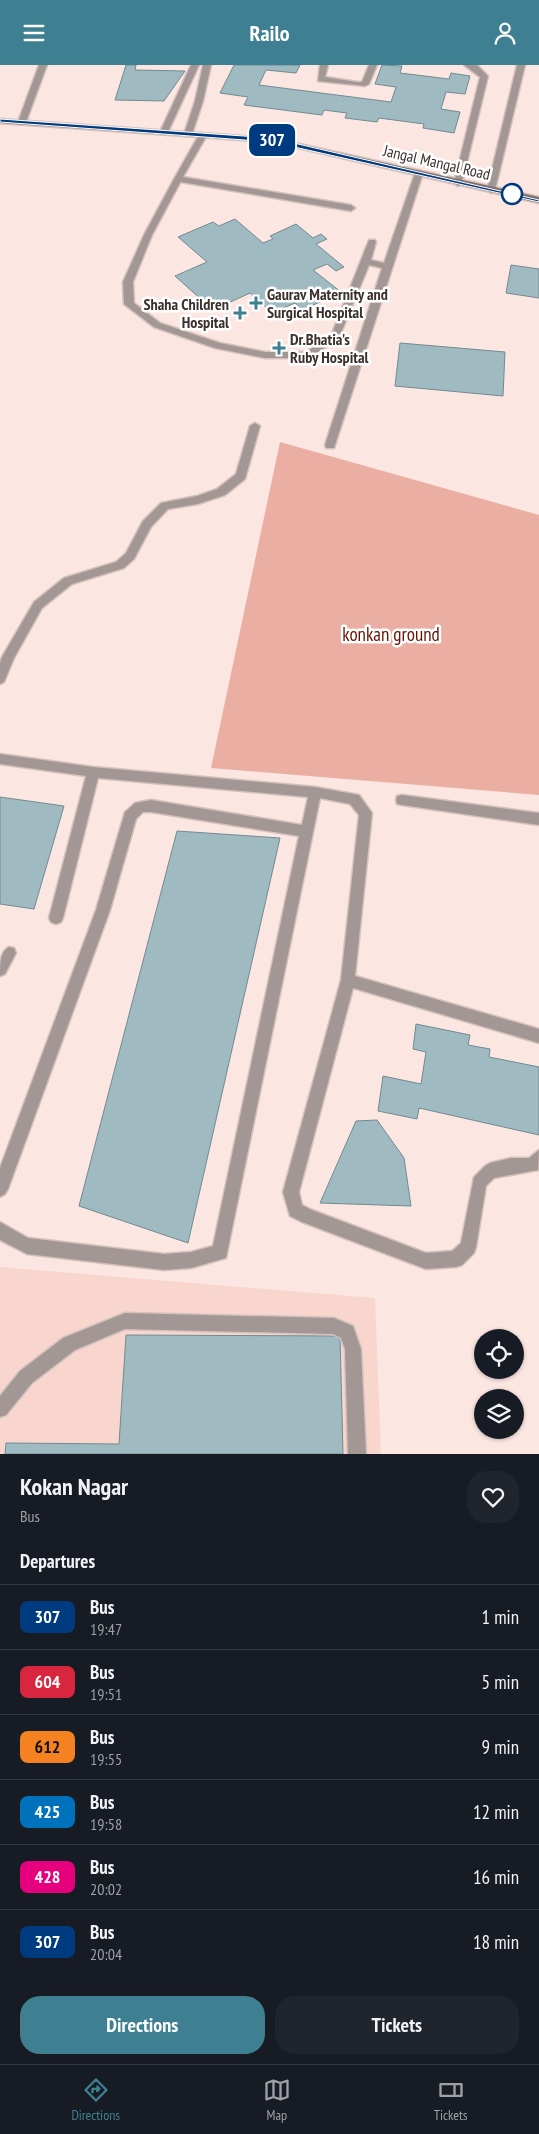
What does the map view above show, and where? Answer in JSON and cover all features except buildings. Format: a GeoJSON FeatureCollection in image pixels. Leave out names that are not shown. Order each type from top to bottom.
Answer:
{"type":"FeatureCollection","features":[{"type":"Feature","properties":{"kind":"main road","name":"Jangal Mangal Road"},"geometry":{"type":"LineString","coordinates":[[0,121],[272,140],[539,200]]}},
{"type":"Feature","properties":{"kind":"street"},"geometry":{"type":"LineString","coordinates":[[22,122],[44,65]]}},
{"type":"Feature","properties":{"kind":"street"},"geometry":{"type":"LineString","coordinates":[[164,132],[195,65]]}},
{"type":"Feature","properties":{"kind":"street"},"geometry":{"type":"LineString","coordinates":[[188,134],[199,101],[207,65]]}},
{"type":"Feature","properties":{"kind":"street"},"geometry":{"type":"LineString","coordinates":[[324,65],[321,79],[357,85],[366,83],[373,65]]}},
{"type":"Feature","properties":{"kind":"street"},"geometry":{"type":"LineString","coordinates":[[458,183],[484,76],[474,67],[468,65]]}},
{"type":"Feature","properties":{"kind":"street"},"geometry":{"type":"LineString","coordinates":[[491,190],[521,65]]}},
{"type":"Feature","properties":{"kind":"street"},"geometry":{"type":"LineString","coordinates":[[203,135],[148,235],[128,282],[129,304],[157,325],[218,346],[265,355],[308,355],[335,338],[366,262],[372,242]]}},
{"type":"Feature","properties":{"kind":"street"},"geometry":{"type":"LineString","coordinates":[[330,445],[386,266],[419,173]]}},
{"type":"Feature","properties":{"kind":"street"},"geometry":{"type":"LineString","coordinates":[[178,179],[351,208]]}},
{"type":"Feature","properties":{"kind":"street"},"geometry":{"type":"LineString","coordinates":[[366,262],[386,266]]}},
{"type":"Feature","properties":{"kind":"street"},"geometry":{"type":"LineString","coordinates":[[0,679],[8,657],[38,605],[68,581],[120,565],[130,556],[147,524],[166,506],[198,500],[221,492],[241,476],[255,426]]}},
{"type":"Feature","properties":{"kind":"street"},"geometry":{"type":"LineString","coordinates":[[0,759],[93,772],[315,792],[354,799],[366,813],[348,981],[291,1192],[296,1210],[426,1261],[456,1259],[468,1247],[479,1182],[490,1171],[511,1166],[533,1165],[539,1158]]}},
{"type":"Feature","properties":{"kind":"street"},"geometry":{"type":"LineString","coordinates":[[56,918],[93,772]]}},
{"type":"Feature","properties":{"kind":"street"},"geometry":{"type":"LineString","coordinates":[[0,1230],[2,1233],[28,1246],[164,1262],[191,1260],[220,1252],[315,792]]}},
{"type":"Feature","properties":{"kind":"street"},"geometry":{"type":"LineString","coordinates":[[402,800],[539,819]]}},
{"type":"Feature","properties":{"kind":"street"},"geometry":{"type":"LineString","coordinates":[[0,1189],[103,910],[130,816],[140,807],[151,807],[307,832]]}},
{"type":"Feature","properties":{"kind":"street"},"geometry":{"type":"LineString","coordinates":[[0,969],[9,953]]}},
{"type":"Feature","properties":{"kind":"street"},"geometry":{"type":"LineString","coordinates":[[348,981],[539,1036]]}},
{"type":"Feature","properties":{"kind":"street"},"geometry":{"type":"LineString","coordinates":[[0,1409],[26,1377],[68,1344],[125,1321],[334,1326],[347,1332],[353,1349],[357,1454]]}},
{"type":"Feature","properties":{"kind":"shaded area"},"geometry":{"type":"Polygon","coordinates":[[[0,1267],[375,1298],[381,1454],[0,1454],[0,1267]]]}},
{"type":"Feature","properties":{"kind":"green space","name":"konkan ground"},"geometry":{"type":"Polygon","coordinates":[[[280,442],[539,515],[539,795],[211,768],[280,442]]]}},
{"type":"Feature","properties":{"kind":"bus line","name":"307"},"geometry":{"type":"LineString","coordinates":[[0,121],[272,140],[539,200]]}},
{"type":"Feature","properties":{"kind":"place","name":"Gaurav Maternity and Surgical Hospital"},"geometry":{"type":"Point","coordinates":[256,303]}},
{"type":"Feature","properties":{"kind":"place","name":"Shaha Children Hospital"},"geometry":{"type":"Point","coordinates":[240,313]}},
{"type":"Feature","properties":{"kind":"place","name":"Dr.Bhatia's Ruby Hospital"},"geometry":{"type":"Point","coordinates":[279,348]}}]}
